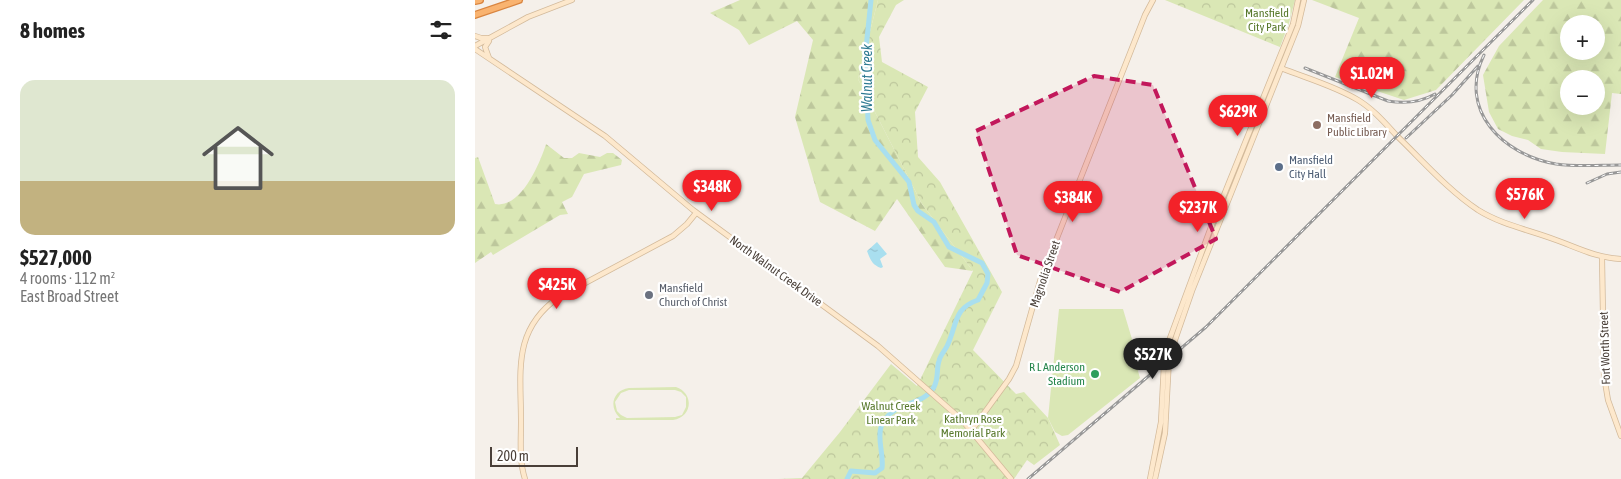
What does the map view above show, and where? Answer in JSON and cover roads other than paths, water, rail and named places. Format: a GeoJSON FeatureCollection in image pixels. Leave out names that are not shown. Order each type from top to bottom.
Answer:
{"type":"FeatureCollection","features":[{"type":"Feature","properties":{"kind":"highway"},"geometry":{"type":"LineString","coordinates":[[475,2],[479,0]]}},
{"type":"Feature","properties":{"kind":"highway"},"geometry":{"type":"LineString","coordinates":[[475,15],[519,0]]}},
{"type":"Feature","properties":{"kind":"main road"},"geometry":{"type":"LineString","coordinates":[[475,47],[528,17],[572,0]]}},
{"type":"Feature","properties":{"kind":"main road","name":"Magnolia Street"},"geometry":{"type":"LineString","coordinates":[[971,430],[1009,379],[1016,366],[1040,281],[1145,15],[1153,0]]}},
{"type":"Feature","properties":{"kind":"main road"},"geometry":{"type":"LineString","coordinates":[[1149,479],[1161,422],[1165,377],[1173,339],[1199,265],[1295,25],[1301,1]]}},
{"type":"Feature","properties":{"kind":"main road"},"geometry":{"type":"LineString","coordinates":[[475,36],[491,38]]}},
{"type":"Feature","properties":{"kind":"main road"},"geometry":{"type":"LineString","coordinates":[[490,60],[485,48],[491,38]]}},
{"type":"Feature","properties":{"kind":"main road","name":"North Walnut Creek Drive"},"geometry":{"type":"LineString","coordinates":[[475,47],[490,60],[605,136],[696,213],[877,346],[971,430],[1011,479]]}},
{"type":"Feature","properties":{"kind":"main road"},"geometry":{"type":"LineString","coordinates":[[1279,67],[1358,100],[1479,210],[1520,229],[1556,240],[1584,252],[1602,257],[1621,259]]}},
{"type":"Feature","properties":{"kind":"main road"},"geometry":{"type":"LineString","coordinates":[[525,479],[521,457],[520,368],[523,347],[532,324],[543,309],[559,297],[673,236],[696,213]]}},
{"type":"Feature","properties":{"kind":"main road","name":"Fort Worth Street"},"geometry":{"type":"LineString","coordinates":[[1602,257],[1605,376],[1608,400],[1621,436]]}},
{"type":"Feature","properties":{"kind":"main road"},"geometry":{"type":"LineString","coordinates":[[1155,479],[1166,423],[1165,377]]}},
{"type":"Feature","properties":{"kind":"water"},"geometry":{"type":"Polygon","coordinates":[[[877,242],[887,254],[880,259],[883,267],[881,268],[873,263],[867,251],[877,242]]]}},
{"type":"Feature","properties":{"kind":"waterway","name":"Walnut Creek"},"geometry":{"type":"LineString","coordinates":[[847,479],[851,471],[875,473],[882,468],[881,427],[892,412],[929,394],[934,387],[940,359],[957,318],[964,307],[978,300],[987,283],[988,274],[982,263],[949,247],[934,222],[918,211],[914,205],[909,182],[875,140],[868,120],[865,58],[871,0]]}},
{"type":"Feature","properties":{"kind":"railway"},"geometry":{"type":"LineString","coordinates":[[1028,479],[1206,327],[1533,0]]}},
{"type":"Feature","properties":{"kind":"railway"},"geometry":{"type":"LineString","coordinates":[[1484,55],[1477,75],[1476,94],[1481,111],[1490,127],[1503,140],[1519,151],[1537,159],[1556,164],[1580,166],[1621,165]]}},
{"type":"Feature","properties":{"kind":"railway"},"geometry":{"type":"LineString","coordinates":[[1406,138],[1452,95],[1478,66]]}},
{"type":"Feature","properties":{"kind":"railway"},"geometry":{"type":"LineString","coordinates":[[1305,68],[1388,101],[1413,102],[1435,94]]}},
{"type":"Feature","properties":{"kind":"railway"},"geometry":{"type":"LineString","coordinates":[[1587,183],[1607,174],[1621,172]]}},
{"type":"Feature","properties":{"kind":"place","name":"Mansfield Public Library"},"geometry":{"type":"Point","coordinates":[1317,125]}},
{"type":"Feature","properties":{"kind":"place","name":"Mansfield City Hall"},"geometry":{"type":"Point","coordinates":[1279,167]}},
{"type":"Feature","properties":{"kind":"place","name":"Mansfield Church of Christ"},"geometry":{"type":"Point","coordinates":[649,295]}},
{"type":"Feature","properties":{"kind":"place","name":"R L Anderson Stadium"},"geometry":{"type":"Point","coordinates":[1095,374]}},
{"type":"Feature","properties":{"kind":"park label","name":"Mansfield City Park"},"geometry":{"type":"Point","coordinates":[1267,20]}},
{"type":"Feature","properties":{"kind":"park label","name":"Walnut Creek Linear Park"},"geometry":{"type":"Point","coordinates":[891,413]}},
{"type":"Feature","properties":{"kind":"park label","name":"Kathryn Rose Memorial Park"},"geometry":{"type":"Point","coordinates":[973,426]}}]}
